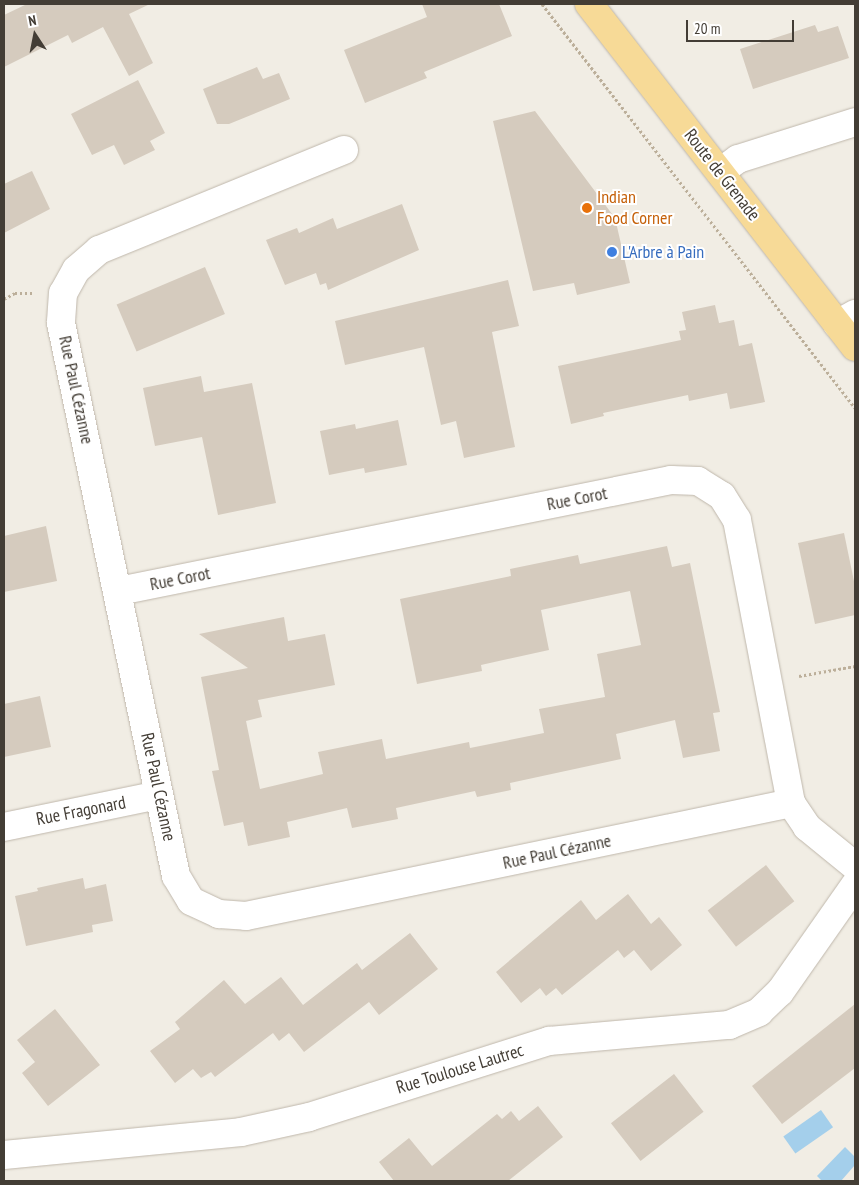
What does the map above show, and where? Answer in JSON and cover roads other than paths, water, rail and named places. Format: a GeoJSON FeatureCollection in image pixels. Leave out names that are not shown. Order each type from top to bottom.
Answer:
{"type":"FeatureCollection","features":[{"type":"Feature","properties":{"kind":"main road","name":"Route de Grenade"},"geometry":{"type":"LineString","coordinates":[[589,4],[720,172],[846,319],[855,347]]}},
{"type":"Feature","properties":{"kind":"street"},"geometry":{"type":"LineString","coordinates":[[720,172],[738,159],[855,122]]}},
{"type":"Feature","properties":{"kind":"street","name":"Rue Paul Cézanne"},"geometry":{"type":"LineString","coordinates":[[344,150],[99,250],[76,270],[63,293],[61,323],[119,592],[176,876],[191,900],[219,914],[246,916],[791,803]]}},
{"type":"Feature","properties":{"kind":"street","name":"Rue Corot"},"geometry":{"type":"LineString","coordinates":[[119,592],[671,480],[698,481],[722,496],[737,520],[791,803]]}},
{"type":"Feature","properties":{"kind":"street","name":"Rue Fragonard"},"geometry":{"type":"LineString","coordinates":[[4,827],[159,795]]}},
{"type":"Feature","properties":{"kind":"street"},"geometry":{"type":"LineString","coordinates":[[791,803],[807,827],[855,866]]}},
{"type":"Feature","properties":{"kind":"street","name":"Rue Toulouse Lautrec"},"geometry":{"type":"LineString","coordinates":[[4,1155],[241,1132],[309,1117],[549,1042],[729,1025],[759,1012],[780,992],[855,885]]}},
{"type":"Feature","properties":{"kind":"water"},"geometry":{"type":"Polygon","coordinates":[[[821,1110],[833,1127],[795,1154],[783,1136],[821,1110]]]}},
{"type":"Feature","properties":{"kind":"water"},"geometry":{"type":"Polygon","coordinates":[[[845,1147],[855,1157],[855,1165],[841,1181],[822,1181],[817,1176],[845,1147]]]}},
{"type":"Feature","properties":{"kind":"place","name":"Indian Food Corner"},"geometry":{"type":"Point","coordinates":[587,208]}},
{"type":"Feature","properties":{"kind":"place","name":"L'Arbre à Pain"},"geometry":{"type":"Point","coordinates":[612,252]}}]}
